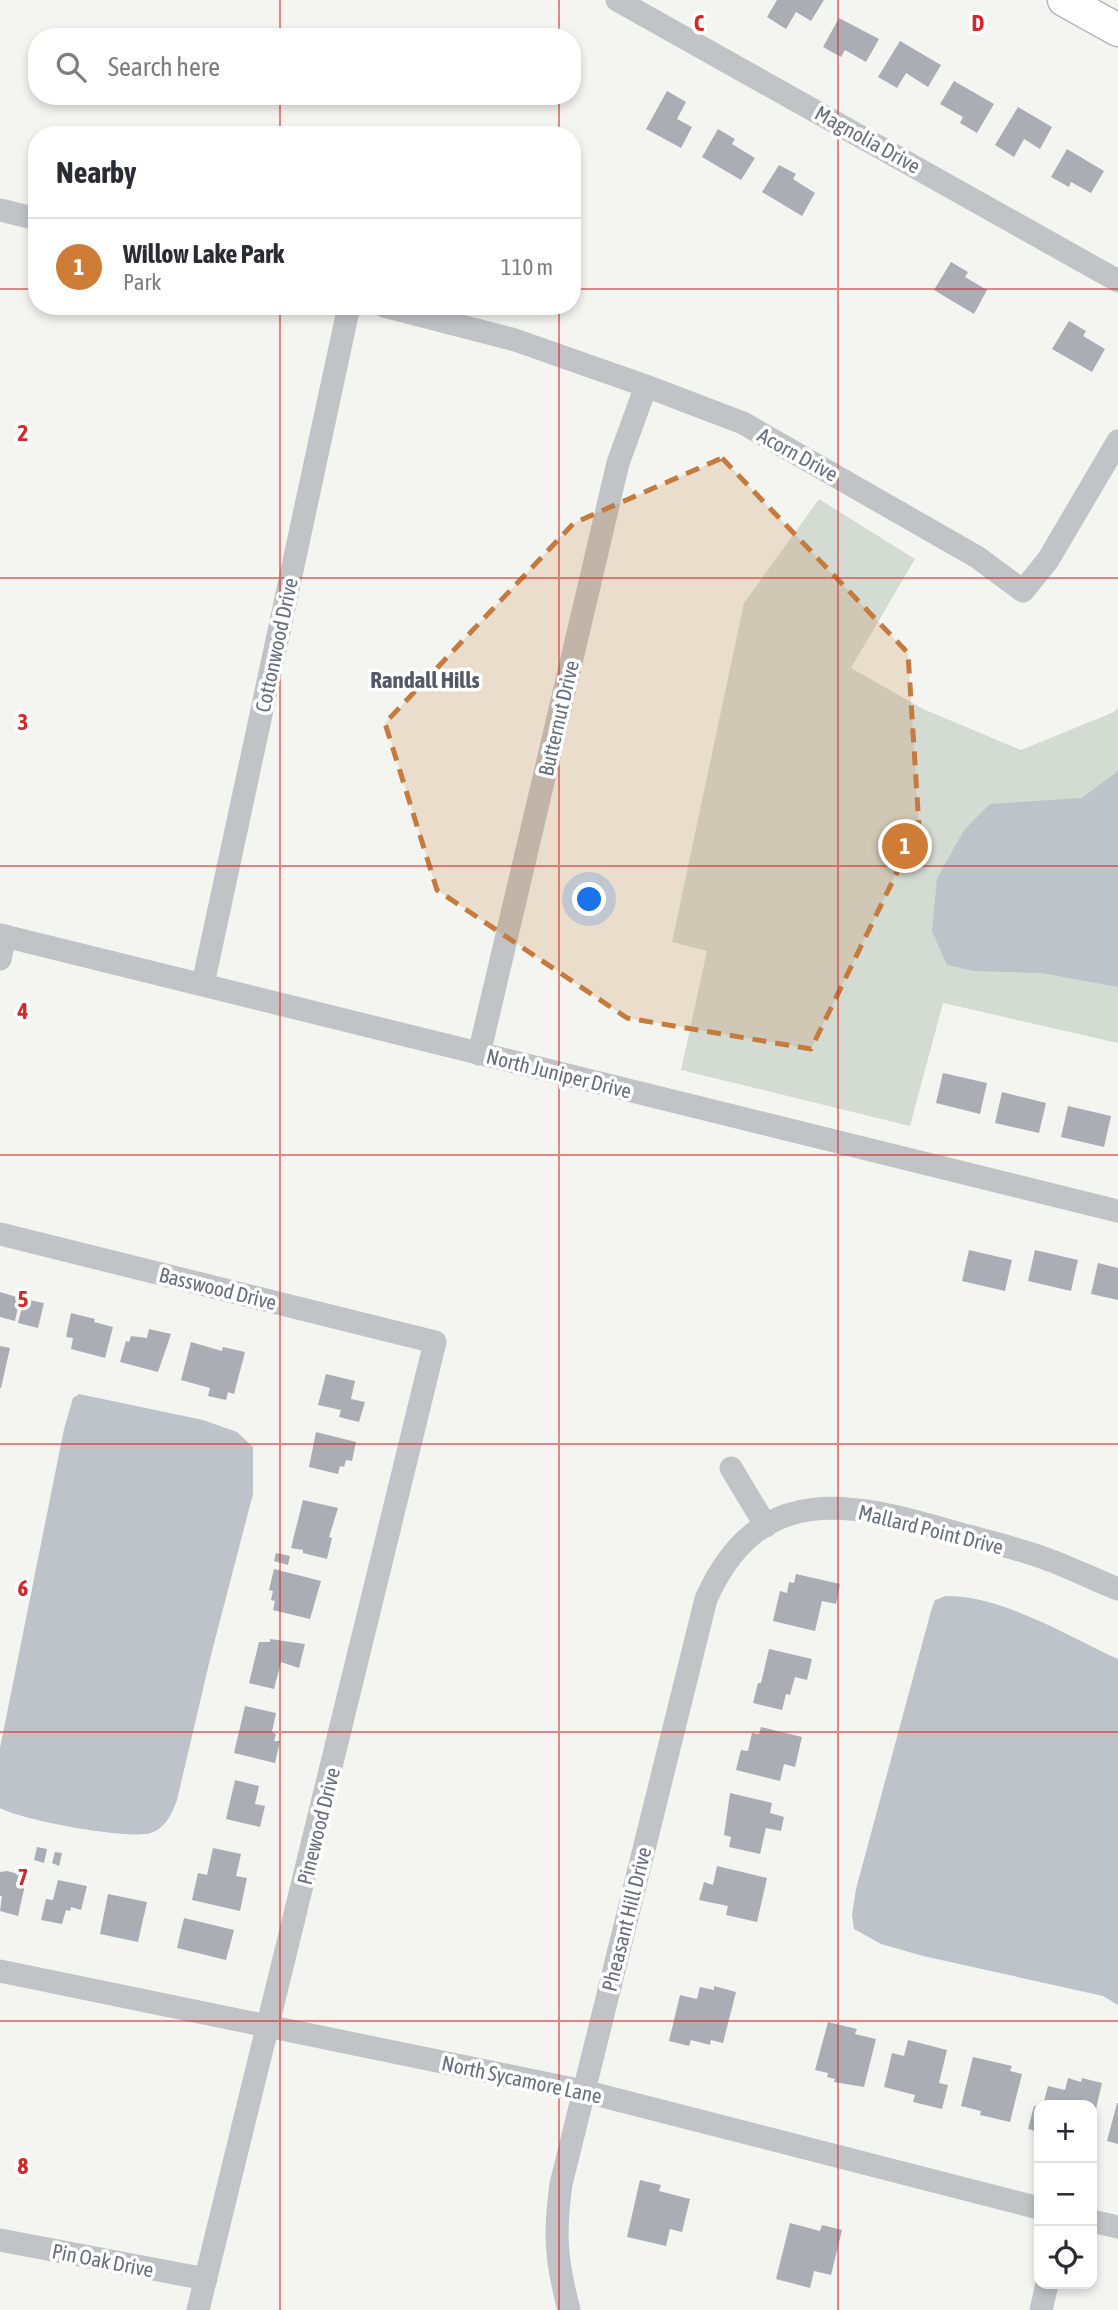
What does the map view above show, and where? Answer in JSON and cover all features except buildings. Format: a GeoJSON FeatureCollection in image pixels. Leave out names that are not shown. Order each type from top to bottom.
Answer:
{"type":"FeatureCollection","features":[{"type":"Feature","properties":{"kind":"main road"},"geometry":{"type":"LineString","coordinates":[[1064,0],[1118,30]]}},
{"type":"Feature","properties":{"kind":"street","name":"Magnolia Drive"},"geometry":{"type":"LineString","coordinates":[[617,0],[1118,281]]}},
{"type":"Feature","properties":{"kind":"street"},"geometry":{"type":"LineString","coordinates":[[0,210],[28,217]]}},
{"type":"Feature","properties":{"kind":"street","name":"Cottonwood Drive"},"geometry":{"type":"LineString","coordinates":[[203,984],[347,315]]}},
{"type":"Feature","properties":{"kind":"street","name":"Acorn Drive"},"geometry":{"type":"LineString","coordinates":[[419,315],[515,340],[743,423],[977,556],[1023,591],[1048,560],[1118,441]]}},
{"type":"Feature","properties":{"kind":"street","name":"Butternut Drive"},"geometry":{"type":"LineString","coordinates":[[479,1054],[618,463],[646,386]]}},
{"type":"Feature","properties":{"kind":"street"},"geometry":{"type":"LineString","coordinates":[[0,959],[3,936]]}},
{"type":"Feature","properties":{"kind":"street","name":"North Juniper Drive"},"geometry":{"type":"LineString","coordinates":[[3,936],[1118,1211]]}},
{"type":"Feature","properties":{"kind":"street","name":"Basswood Drive"},"geometry":{"type":"LineString","coordinates":[[0,1234],[435,1342]]}},
{"type":"Feature","properties":{"kind":"street","name":"Pinewood Drive"},"geometry":{"type":"LineString","coordinates":[[198,2310],[435,1342]]}},
{"type":"Feature","properties":{"kind":"street"},"geometry":{"type":"LineString","coordinates":[[731,1468],[766,1526]]}},
{"type":"Feature","properties":{"kind":"street","name":"Mallard Point Drive"},"geometry":{"type":"LineString","coordinates":[[745,1540],[781,1517],[802,1510],[823,1507],[862,1509],[926,1524],[1043,1558],[1118,1589]]}},
{"type":"Feature","properties":{"kind":"street","name":"Pheasant Hill Drive"},"geometry":{"type":"LineString","coordinates":[[569,2310],[560,2277],[555,2233],[561,2184],[706,1599],[718,1572],[745,1540]]}},
{"type":"Feature","properties":{"kind":"street","name":"North Sycamore Lane"},"geometry":{"type":"LineString","coordinates":[[0,1971],[583,2091],[1034,2207]]}},
{"type":"Feature","properties":{"kind":"street"},"geometry":{"type":"LineString","coordinates":[[1097,2222],[1118,2227]]}},
{"type":"Feature","properties":{"kind":"street","name":"Pin Oak Drive"},"geometry":{"type":"LineString","coordinates":[[0,2240],[206,2279]]}},
{"type":"Feature","properties":{"kind":"street"},"geometry":{"type":"LineString","coordinates":[[1041,2310],[1046,2289]]}},
{"type":"Feature","properties":{"kind":"highlighted area"},"geometry":{"type":"Polygon","coordinates":[[[722,458],[908,653],[919,827],[811,1049],[627,1018],[437,890],[385,723],[574,523],[722,458]]]}},
{"type":"Feature","properties":{"kind":"shaded area"},"geometry":{"type":"Polygon","coordinates":[[[819,499],[915,559],[851,668],[923,709],[1021,750],[1114,712],[1118,707],[1118,1043],[943,1003],[910,1126],[681,1070],[707,951],[672,942],[744,603],[819,499]]]}},
{"type":"Feature","properties":{"kind":"shaded area"},"geometry":{"type":"Polygon","coordinates":[[[1118,771],[1118,987],[1041,973],[974,971],[947,965],[932,931],[937,879],[964,830],[990,804],[1082,798],[1118,771]]]}},
{"type":"Feature","properties":{"kind":"shaded area"},"geometry":{"type":"Polygon","coordinates":[[[79,1394],[203,1420],[237,1432],[253,1447],[253,1494],[177,1800],[164,1824],[151,1833],[121,1834],[75,1828],[29,1818],[0,1808],[0,1748],[64,1429],[73,1398],[79,1394]]]}},
{"type":"Feature","properties":{"kind":"shaded area"},"geometry":{"type":"Polygon","coordinates":[[[946,1596],[967,1597],[1011,1609],[1118,1659],[1118,2005],[1103,1996],[923,1956],[881,1944],[854,1929],[852,1915],[856,1889],[931,1611],[935,1600],[946,1596]]]}},
{"type":"Feature","properties":{"kind":"place","name":"Willow Lake Park"},"geometry":{"type":"Point","coordinates":[905,846]}},
{"type":"Feature","properties":{"kind":"district","name":"Randall Hills"},"geometry":{"type":"Point","coordinates":[425,680]}}]}
